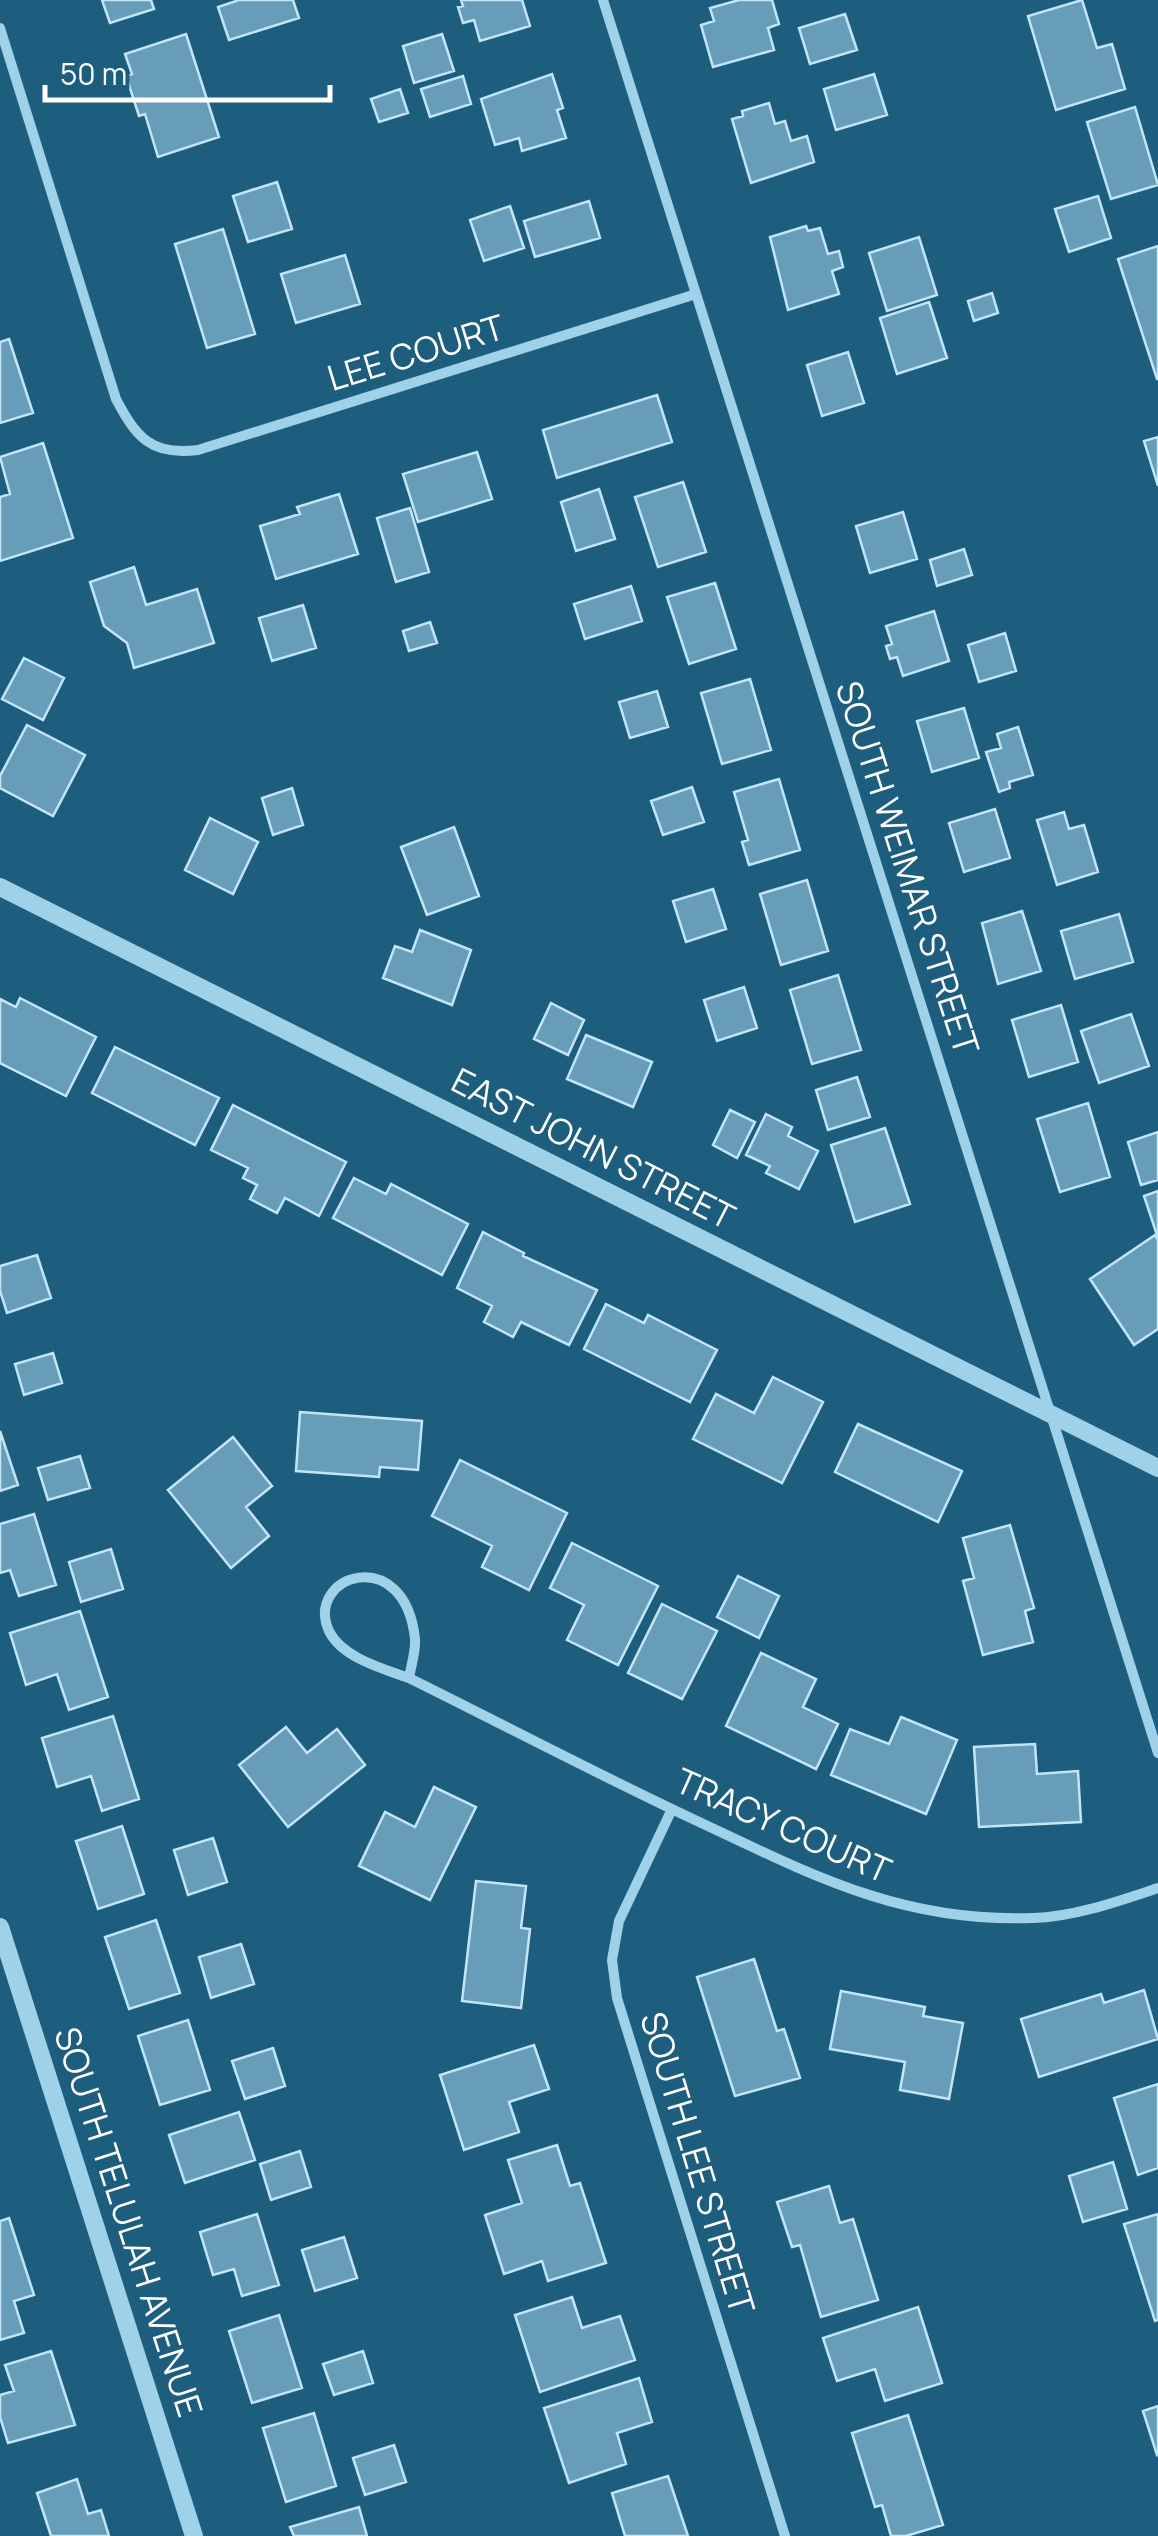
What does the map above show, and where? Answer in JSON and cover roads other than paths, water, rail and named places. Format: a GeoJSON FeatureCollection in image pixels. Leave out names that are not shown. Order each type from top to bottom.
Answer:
{"type":"FeatureCollection","features":[{"type":"Feature","properties":{"kind":"street","name":"SOUTH WEIMAR STREET"},"geometry":{"type":"LineString","coordinates":[[604,0],[1158,1753]]}},
{"type":"Feature","properties":{"kind":"street","name":"LEE COURT"},"geometry":{"type":"LineString","coordinates":[[0,28],[116,399],[129,424],[151,445],[184,452],[198,450],[696,294]]}},
{"type":"Feature","properties":{"kind":"street","name":"EAST JOHN STREET"},"geometry":{"type":"LineString","coordinates":[[0,887],[1158,1468]]}},
{"type":"Feature","properties":{"kind":"street","name":"TRACY COURT"},"geometry":{"type":"LineString","coordinates":[[409,1678],[415,1640],[407,1611],[389,1582],[366,1575],[347,1581],[333,1592],[325,1610],[329,1632],[369,1664],[409,1678],[827,1882],[878,1901],[988,1918],[1037,1918],[1158,1888]]}},
{"type":"Feature","properties":{"kind":"street","name":"SOUTH LEE STREET"},"geometry":{"type":"LineString","coordinates":[[672,1809],[619,1920],[612,1960],[617,1998],[785,2536]]}},
{"type":"Feature","properties":{"kind":"street","name":"SOUTH TELULAH AVENUE"},"geometry":{"type":"LineString","coordinates":[[0,1928],[194,2536]]}}]}
